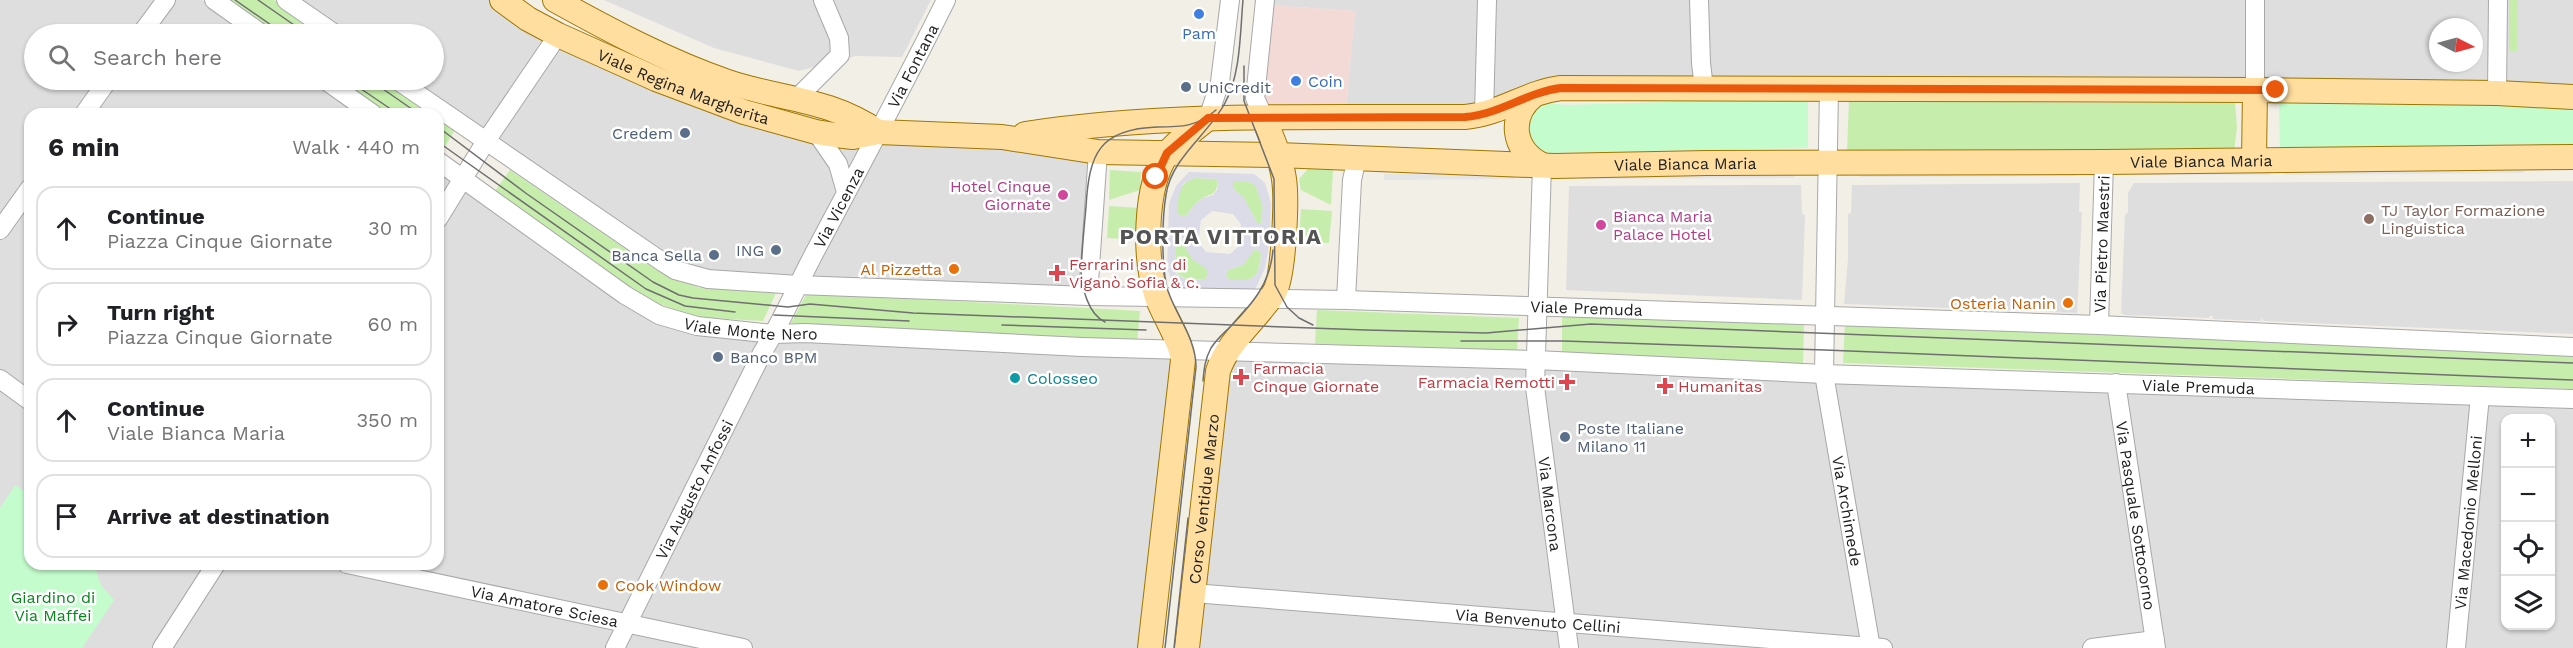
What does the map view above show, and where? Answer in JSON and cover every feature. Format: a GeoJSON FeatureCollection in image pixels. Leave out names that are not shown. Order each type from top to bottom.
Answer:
{"type":"FeatureCollection","features":[{"type":"Feature","properties":{"kind":"main road","name":"Viale Regina Margherita"},"geometry":{"type":"LineString","coordinates":[[502,0],[528,19],[558,35],[656,79],[744,112],[816,132],[853,136],[878,132],[1002,137]]}},
{"type":"Feature","properties":{"kind":"main road","name":"Viale Regina Margherita"},"geometry":{"type":"LineString","coordinates":[[571,4],[721,79],[853,115],[878,132]]}},
{"type":"Feature","properties":{"kind":"main road"},"geometry":{"type":"LineString","coordinates":[[558,35],[571,29],[571,4]]}},
{"type":"Feature","properties":{"kind":"main road"},"geometry":{"type":"LineString","coordinates":[[1002,137],[1117,121],[1484,115],[1534,95],[1561,88],[2255,90],[2497,93],[2573,97]]}},
{"type":"Feature","properties":{"kind":"main road"},"geometry":{"type":"LineString","coordinates":[[2254,160],[2255,90]]}},
{"type":"Feature","properties":{"kind":"main road"},"geometry":{"type":"LineString","coordinates":[[1534,95],[1519,113],[1516,124],[1517,137],[1526,154],[1542,165]]}},
{"type":"Feature","properties":{"kind":"main road"},"geometry":{"type":"LineString","coordinates":[[1183,350],[1169,326],[1157,297],[1149,267],[1151,205],[1155,181],[1167,153],[1208,118]]}},
{"type":"Feature","properties":{"kind":"main road","name":"Corso Ventidue Marzo"},"geometry":{"type":"LineString","coordinates":[[1187,648],[1216,378],[1227,352],[1278,285],[1284,187],[1278,155],[1264,118]]}},
{"type":"Feature","properties":{"kind":"main road"},"geometry":{"type":"LineString","coordinates":[[1355,118],[1344,128],[1341,139],[1345,148],[1358,158]]}},
{"type":"Feature","properties":{"kind":"main road"},"geometry":{"type":"LineString","coordinates":[[1071,127],[1098,152]]}},
{"type":"Feature","properties":{"kind":"main road","name":"Viale Bianca Maria"},"geometry":{"type":"LineString","coordinates":[[1002,137],[1098,152],[1278,155],[1542,165],[2573,157]]}},
{"type":"Feature","properties":{"kind":"main road","name":"Corso Ventidue Marzo"},"geometry":{"type":"LineString","coordinates":[[1150,648],[1183,368],[1183,350]]}},
{"type":"Feature","properties":{"kind":"street"},"geometry":{"type":"LineString","coordinates":[[148,24],[166,0]]}},
{"type":"Feature","properties":{"kind":"street"},"geometry":{"type":"LineString","coordinates":[[214,0],[248,24]]}},
{"type":"Feature","properties":{"kind":"street"},"geometry":{"type":"LineString","coordinates":[[286,0],[321,24]]}},
{"type":"Feature","properties":{"kind":"street"},"geometry":{"type":"LineString","coordinates":[[797,98],[840,55],[839,38],[823,0]]}},
{"type":"Feature","properties":{"kind":"street","name":"Via Fontana"},"geometry":{"type":"LineString","coordinates":[[878,132],[946,0]]}},
{"type":"Feature","properties":{"kind":"street"},"geometry":{"type":"LineString","coordinates":[[1208,118],[1220,82],[1230,0]]}},
{"type":"Feature","properties":{"kind":"street"},"geometry":{"type":"LineString","coordinates":[[1264,118],[1255,98],[1265,0]]}},
{"type":"Feature","properties":{"kind":"street"},"geometry":{"type":"LineString","coordinates":[[1484,115],[1487,0]]}},
{"type":"Feature","properties":{"kind":"street"},"geometry":{"type":"LineString","coordinates":[[1699,0],[1704,88]]}},
{"type":"Feature","properties":{"kind":"street"},"geometry":{"type":"LineString","coordinates":[[2255,0],[2255,90]]}},
{"type":"Feature","properties":{"kind":"street"},"geometry":{"type":"LineString","coordinates":[[2497,93],[2498,0]]}},
{"type":"Feature","properties":{"kind":"street"},"geometry":{"type":"LineString","coordinates":[[444,209],[486,141],[558,35]]}},
{"type":"Feature","properties":{"kind":"street"},"geometry":{"type":"LineString","coordinates":[[1824,374],[1829,89]]}},
{"type":"Feature","properties":{"kind":"street"},"geometry":{"type":"LineString","coordinates":[[88,108],[101,90]]}},
{"type":"Feature","properties":{"kind":"street"},"geometry":{"type":"LineString","coordinates":[[339,90],[365,108]]}},
{"type":"Feature","properties":{"kind":"street"},"geometry":{"type":"LineString","coordinates":[[412,90],[438,108]]}},
{"type":"Feature","properties":{"kind":"street"},"geometry":{"type":"LineString","coordinates":[[444,112],[675,270],[708,279],[798,285],[1088,296],[1098,152]]}},
{"type":"Feature","properties":{"kind":"street"},"geometry":{"type":"LineString","coordinates":[[816,132],[838,164],[846,192]]}},
{"type":"Feature","properties":{"kind":"street","name":"Via Vicenza"},"geometry":{"type":"LineString","coordinates":[[774,334],[878,132]]}},
{"type":"Feature","properties":{"kind":"street"},"geometry":{"type":"LineString","coordinates":[[1346,300],[1352,180],[1358,158]]}},
{"type":"Feature","properties":{"kind":"street","name":"Via Pietro Maestri"},"geometry":{"type":"LineString","coordinates":[[2099,325],[2104,162]]}},
{"type":"Feature","properties":{"kind":"street","name":"Viale Monte Nero"},"geometry":{"type":"LineString","coordinates":[[444,165],[486,193],[626,295],[660,315],[697,326],[774,334],[805,333],[1227,352]]}},
{"type":"Feature","properties":{"kind":"street","name":"Via Marcona"},"geometry":{"type":"LineString","coordinates":[[1542,165],[1535,387],[1569,648]]}},
{"type":"Feature","properties":{"kind":"street"},"geometry":{"type":"LineString","coordinates":[[0,230],[24,196]]}},
{"type":"Feature","properties":{"kind":"street","name":"Viale Premuda"},"geometry":{"type":"LineString","coordinates":[[1088,296],[1346,300],[1825,315],[2573,347]]}},
{"type":"Feature","properties":{"kind":"street","name":"Via Augusto Anfossi"},"geometry":{"type":"LineString","coordinates":[[615,648],[762,353],[774,334]]}},
{"type":"Feature","properties":{"kind":"street","name":"Viale Premuda"},"geometry":{"type":"LineString","coordinates":[[1227,352],[1536,360],[1824,374],[2573,399]]}},
{"type":"Feature","properties":{"kind":"street","name":"Via Archimede"},"geometry":{"type":"LineString","coordinates":[[1824,374],[1871,648]]}},
{"type":"Feature","properties":{"kind":"street"},"geometry":{"type":"LineString","coordinates":[[0,379],[24,397]]}},
{"type":"Feature","properties":{"kind":"street","name":"Via Pasquale Sottocorno"},"geometry":{"type":"LineString","coordinates":[[2116,383],[2156,644]]}},
{"type":"Feature","properties":{"kind":"street","name":"Via Macedonio Melloni"},"geometry":{"type":"LineString","coordinates":[[2456,648],[2480,396]]}},
{"type":"Feature","properties":{"kind":"street"},"geometry":{"type":"LineString","coordinates":[[162,648],[212,570]]}},
{"type":"Feature","properties":{"kind":"street","name":"Via Amatore Sciesa"},"geometry":{"type":"LineString","coordinates":[[376,570],[743,648]]}},
{"type":"Feature","properties":{"kind":"street","name":"Via Benvenuto Cellini"},"geometry":{"type":"LineString","coordinates":[[1193,593],[1883,648]]}},
{"type":"Feature","properties":{"kind":"street"},"geometry":{"type":"LineString","coordinates":[[2092,648],[2156,644]]}},
{"type":"Feature","properties":{"kind":"shaded area"},"geometry":{"type":"Polygon","coordinates":[[[0,0],[202,0],[236,24],[24,24],[24,90],[327,90],[353,108],[24,108],[24,570],[444,570],[444,171],[656,322],[1179,354],[1148,648],[0,648],[0,0]]]}},
{"type":"Feature","properties":{"kind":"shaded area"},"geometry":{"type":"Polygon","coordinates":[[[293,0],[506,0],[745,114],[1095,154],[1086,292],[802,283],[675,266],[418,90],[444,90],[444,24],[326,24],[293,0]]]}},
{"type":"Feature","properties":{"kind":"shaded area"},"geometry":{"type":"Polygon","coordinates":[[[604,0],[931,0],[902,57],[856,56],[799,71],[714,48],[604,0]]]}},
{"type":"Feature","properties":{"kind":"shaded area"},"geometry":{"type":"Polygon","coordinates":[[[1266,0],[1485,0],[1482,114],[1345,118],[1355,11],[1265,5],[1266,0]]]}},
{"type":"Feature","properties":{"kind":"shaded area"},"geometry":{"type":"Polygon","coordinates":[[[1488,0],[2496,0],[2495,90],[1570,86],[1486,112],[1488,0]]]}},
{"type":"Feature","properties":{"kind":"shaded area"},"geometry":{"type":"Polygon","coordinates":[[[2505,0],[2573,0],[2573,92],[2504,87],[2505,0]]]}},
{"type":"Feature","properties":{"kind":"shaded area"},"geometry":{"type":"Polygon","coordinates":[[[1265,5],[1355,11],[1345,118],[1266,120],[1257,79],[1265,5]]]}},
{"type":"Feature","properties":{"kind":"shaded area"},"geometry":{"type":"Polygon","coordinates":[[[2527,167],[2523,173],[2285,175],[2282,169],[2527,167]]]}},
{"type":"Feature","properties":{"kind":"shaded area"},"geometry":{"type":"Polygon","coordinates":[[[2132,169],[2272,169],[2269,175],[2132,175],[2132,169]]]}},
{"type":"Feature","properties":{"kind":"shaded area"},"geometry":{"type":"Polygon","coordinates":[[[1797,171],[1794,178],[1580,179],[1576,173],[1797,171]]]}},
{"type":"Feature","properties":{"kind":"shaded area"},"geometry":{"type":"Polygon","coordinates":[[[2077,171],[2077,176],[1862,177],[1858,172],[2077,171]]]}},
{"type":"Feature","properties":{"kind":"shaded area"},"geometry":{"type":"Polygon","coordinates":[[[1189,172],[1254,174],[1265,183],[1271,203],[1270,240],[1265,268],[1254,292],[1176,290],[1167,267],[1169,204],[1176,186],[1189,172]],[[1195,178],[1184,183],[1179,194],[1177,213],[1181,216],[1187,215],[1203,198],[1213,195],[1217,190],[1218,179],[1195,178]],[[1233,181],[1233,188],[1244,198],[1257,223],[1261,223],[1263,207],[1256,187],[1250,182],[1233,181]],[[1212,211],[1201,220],[1198,242],[1206,252],[1230,254],[1239,246],[1241,224],[1233,214],[1212,211]],[[1180,241],[1175,245],[1176,274],[1188,280],[1206,279],[1208,270],[1192,259],[1180,241]],[[1255,249],[1243,265],[1228,270],[1226,275],[1229,280],[1248,280],[1256,275],[1260,266],[1261,253],[1255,249]]]}},
{"type":"Feature","properties":{"kind":"shaded area"},"geometry":{"type":"Polygon","coordinates":[[[1514,173],[1514,179],[1384,180],[1384,174],[1514,173]]]}},
{"type":"Feature","properties":{"kind":"shaded area"},"geometry":{"type":"Polygon","coordinates":[[[2573,181],[2573,334],[2264,321],[2261,318],[2261,321],[2213,319],[2213,316],[2209,318],[2124,315],[2121,313],[2125,215],[2128,212],[2128,193],[2134,183],[2573,181]]]}},
{"type":"Feature","properties":{"kind":"shaded area"},"geometry":{"type":"Polygon","coordinates":[[[2080,183],[2079,212],[2082,212],[2077,313],[1844,304],[1848,259],[1848,214],[1851,213],[1852,185],[2080,183]]]}},
{"type":"Feature","properties":{"kind":"shaded area"},"geometry":{"type":"Polygon","coordinates":[[[1801,185],[1802,214],[1805,215],[1802,300],[1566,290],[1569,186],[1801,185]]]}},
{"type":"Feature","properties":{"kind":"shaded area"},"geometry":{"type":"Polygon","coordinates":[[[1229,355],[2573,401],[2573,648],[1190,648],[1229,355]]]}},
{"type":"Feature","properties":{"kind":"green space"},"geometry":{"type":"Polygon","coordinates":[[[226,0],[274,0],[308,24],[261,24],[226,0]]]}},
{"type":"Feature","properties":{"kind":"green space"},"geometry":{"type":"Polygon","coordinates":[[[2509,0],[2518,0],[2517,51],[2509,51],[2509,0]]]}},
{"type":"Feature","properties":{"kind":"green space"},"geometry":{"type":"Polygon","coordinates":[[[352,90],[399,90],[425,108],[378,108],[352,90]]]}},
{"type":"Feature","properties":{"kind":"green space"},"geometry":{"type":"Polygon","coordinates":[[[1808,98],[1808,148],[1550,153],[1535,147],[1529,135],[1533,114],[1537,107],[1548,103],[1566,105],[1808,98]]]}},
{"type":"Feature","properties":{"kind":"green space"},"geometry":{"type":"Polygon","coordinates":[[[1849,100],[2235,102],[2237,127],[2234,152],[1847,151],[1849,100]]]}},
{"type":"Feature","properties":{"kind":"green space"},"geometry":{"type":"Polygon","coordinates":[[[2279,104],[2534,104],[2573,107],[2573,147],[2541,147],[2533,144],[2280,149],[2279,104]]]}},
{"type":"Feature","properties":{"kind":"green space"},"geometry":{"type":"Polygon","coordinates":[[[444,122],[455,130],[444,148],[444,122]]]}},
{"type":"Feature","properties":{"kind":"green space"},"geometry":{"type":"Polygon","coordinates":[[[1308,169],[1333,170],[1331,205],[1301,190],[1299,179],[1308,169]]]}},
{"type":"Feature","properties":{"kind":"green space"},"geometry":{"type":"Polygon","coordinates":[[[510,170],[664,275],[700,288],[776,293],[763,321],[695,317],[651,301],[495,191],[510,170]]]}},
{"type":"Feature","properties":{"kind":"green space"},"geometry":{"type":"Polygon","coordinates":[[[1110,170],[1141,172],[1140,190],[1109,200],[1110,170]]]}},
{"type":"Feature","properties":{"kind":"green space"},"geometry":{"type":"Polygon","coordinates":[[[1195,178],[1218,179],[1216,189],[1196,203],[1187,215],[1181,216],[1177,213],[1180,191],[1185,183],[1195,178]]]}},
{"type":"Feature","properties":{"kind":"green space"},"geometry":{"type":"Polygon","coordinates":[[[1233,181],[1247,181],[1258,188],[1262,206],[1261,223],[1257,223],[1244,198],[1233,188],[1233,181]]]}},
{"type":"Feature","properties":{"kind":"green space"},"geometry":{"type":"Polygon","coordinates":[[[1109,206],[1140,208],[1138,240],[1107,238],[1109,206]]]}},
{"type":"Feature","properties":{"kind":"green space"},"geometry":{"type":"Polygon","coordinates":[[[1301,209],[1332,211],[1329,243],[1299,241],[1301,209]]]}},
{"type":"Feature","properties":{"kind":"green space"},"geometry":{"type":"Polygon","coordinates":[[[1180,241],[1208,270],[1206,279],[1188,280],[1176,273],[1175,245],[1180,241]]]}},
{"type":"Feature","properties":{"kind":"green space"},"geometry":{"type":"Polygon","coordinates":[[[1255,249],[1261,253],[1259,268],[1254,277],[1238,281],[1229,280],[1226,275],[1228,270],[1243,265],[1255,249]]]}},
{"type":"Feature","properties":{"kind":"green space"},"geometry":{"type":"Polygon","coordinates":[[[807,293],[1140,311],[1137,343],[791,323],[807,293]]]}},
{"type":"Feature","properties":{"kind":"green space"},"geometry":{"type":"Polygon","coordinates":[[[1317,310],[1519,318],[1517,352],[1315,344],[1317,310]]]}},
{"type":"Feature","properties":{"kind":"green space"},"geometry":{"type":"Polygon","coordinates":[[[1562,313],[1804,323],[1803,365],[1562,354],[1562,313]]]}},
{"type":"Feature","properties":{"kind":"green space"},"geometry":{"type":"Polygon","coordinates":[[[1845,323],[2573,355],[2573,389],[1843,363],[1845,323]]]}},
{"type":"Feature","properties":{"kind":"green space","name":"Giardino di Via Maffei"},"geometry":{"type":"Polygon","coordinates":[[[15,485],[24,491],[24,570],[96,570],[101,585],[114,600],[82,648],[0,648],[0,508],[15,485]]]}},
{"type":"Feature","properties":{"kind":"tram line"},"geometry":{"type":"LineString","coordinates":[[235,0],[270,24]]}},
{"type":"Feature","properties":{"kind":"tram line"},"geometry":{"type":"LineString","coordinates":[[258,0],[293,24]]}},
{"type":"Feature","properties":{"kind":"tram line"},"geometry":{"type":"LineString","coordinates":[[1165,648],[1196,367],[1193,347],[1166,282],[1163,243],[1166,195],[1169,182],[1182,158],[1218,115],[1230,91],[1239,53],[1243,0]]}},
{"type":"Feature","properties":{"kind":"tram line"},"geometry":{"type":"LineString","coordinates":[[1244,66],[1244,101],[1274,179],[1275,285],[1287,307],[1299,318],[1313,325]]}},
{"type":"Feature","properties":{"kind":"tram line"},"geometry":{"type":"LineString","coordinates":[[363,90],[389,108]]}},
{"type":"Feature","properties":{"kind":"tram line"},"geometry":{"type":"LineString","coordinates":[[384,90],[410,108]]}},
{"type":"Feature","properties":{"kind":"tram line"},"geometry":{"type":"LineString","coordinates":[[1105,322],[1090,307],[1081,271],[1088,188],[1094,159],[1110,139],[1122,133],[1137,129],[1188,125],[1202,120],[1216,110]]}},
{"type":"Feature","properties":{"kind":"tram line"},"geometry":{"type":"LineString","coordinates":[[444,132],[527,194],[653,282],[679,295],[693,298],[788,307],[810,304],[913,313],[1366,330],[1486,333],[1591,324],[2573,363]]}},
{"type":"Feature","properties":{"kind":"tram line"},"geometry":{"type":"LineString","coordinates":[[444,146],[646,289],[685,306],[735,312]]}},
{"type":"Feature","properties":{"kind":"tram line"},"geometry":{"type":"LineString","coordinates":[[1203,381],[1204,368],[1211,348],[1246,310],[1259,292],[1268,273],[1273,250]]}},
{"type":"Feature","properties":{"kind":"tram line"},"geometry":{"type":"LineString","coordinates":[[774,315],[909,321]]}},
{"type":"Feature","properties":{"kind":"tram line"},"geometry":{"type":"LineString","coordinates":[[1002,325],[1146,330]]}},
{"type":"Feature","properties":{"kind":"tram line"},"geometry":{"type":"LineString","coordinates":[[1461,341],[1564,341],[1825,350],[2573,380]]}},
{"type":"Feature","properties":{"kind":"tram line"},"geometry":{"type":"LineString","coordinates":[[1174,648],[1188,518]]}},
{"type":"Feature","properties":{"kind":"place","name":"Pam"},"geometry":{"type":"Point","coordinates":[1199,14]}},
{"type":"Feature","properties":{"kind":"place","name":"Coin"},"geometry":{"type":"Point","coordinates":[1296,81]}},
{"type":"Feature","properties":{"kind":"place","name":"UniCredit"},"geometry":{"type":"Point","coordinates":[1186,87]}},
{"type":"Feature","properties":{"kind":"place","name":"Credem"},"geometry":{"type":"Point","coordinates":[685,133]}},
{"type":"Feature","properties":{"kind":"place","name":"Hotel Cinque Giornate"},"geometry":{"type":"Point","coordinates":[1063,195]}},
{"type":"Feature","properties":{"kind":"place","name":"TJ Taylor Formazione Linguistica"},"geometry":{"type":"Point","coordinates":[2369,219]}},
{"type":"Feature","properties":{"kind":"place","name":"Bianca Maria Palace Hotel"},"geometry":{"type":"Point","coordinates":[1601,225]}},
{"type":"Feature","properties":{"kind":"place","name":"ING"},"geometry":{"type":"Point","coordinates":[776,250]}},
{"type":"Feature","properties":{"kind":"place","name":"Banca Sella"},"geometry":{"type":"Point","coordinates":[714,255]}},
{"type":"Feature","properties":{"kind":"place","name":"Al Pizzetta"},"geometry":{"type":"Point","coordinates":[954,269]}},
{"type":"Feature","properties":{"kind":"place","name":"Ferrarini snc di Viganò Sofia & c."},"geometry":{"type":"Point","coordinates":[1057,273]}},
{"type":"Feature","properties":{"kind":"place","name":"Osteria Nanin"},"geometry":{"type":"Point","coordinates":[2068,303]}},
{"type":"Feature","properties":{"kind":"place","name":"Banco BPM"},"geometry":{"type":"Point","coordinates":[718,357]}},
{"type":"Feature","properties":{"kind":"place","name":"Farmacia Cinque Giornate"},"geometry":{"type":"Point","coordinates":[1241,377]}},
{"type":"Feature","properties":{"kind":"place","name":"Colosseo"},"geometry":{"type":"Point","coordinates":[1015,378]}},
{"type":"Feature","properties":{"kind":"place","name":"Farmacia Remotti"},"geometry":{"type":"Point","coordinates":[1567,382]}},
{"type":"Feature","properties":{"kind":"place","name":"Humanitas"},"geometry":{"type":"Point","coordinates":[1665,386]}},
{"type":"Feature","properties":{"kind":"place","name":"Poste Italiane Milano 11"},"geometry":{"type":"Point","coordinates":[1565,437]}},
{"type":"Feature","properties":{"kind":"place","name":"Cook Window"},"geometry":{"type":"Point","coordinates":[603,585]}},
{"type":"Feature","properties":{"kind":"district","name":"PORTA VITTORIA"},"geometry":{"type":"Point","coordinates":[1221,236]}},
{"type":"Feature","properties":{"kind":"route"},"geometry":{"type":"LineString","coordinates":[[1156,177],[1167,153],[1208,118],[1465,117],[1484,115],[1542,91],[1561,88],[2276,90]]}}]}
